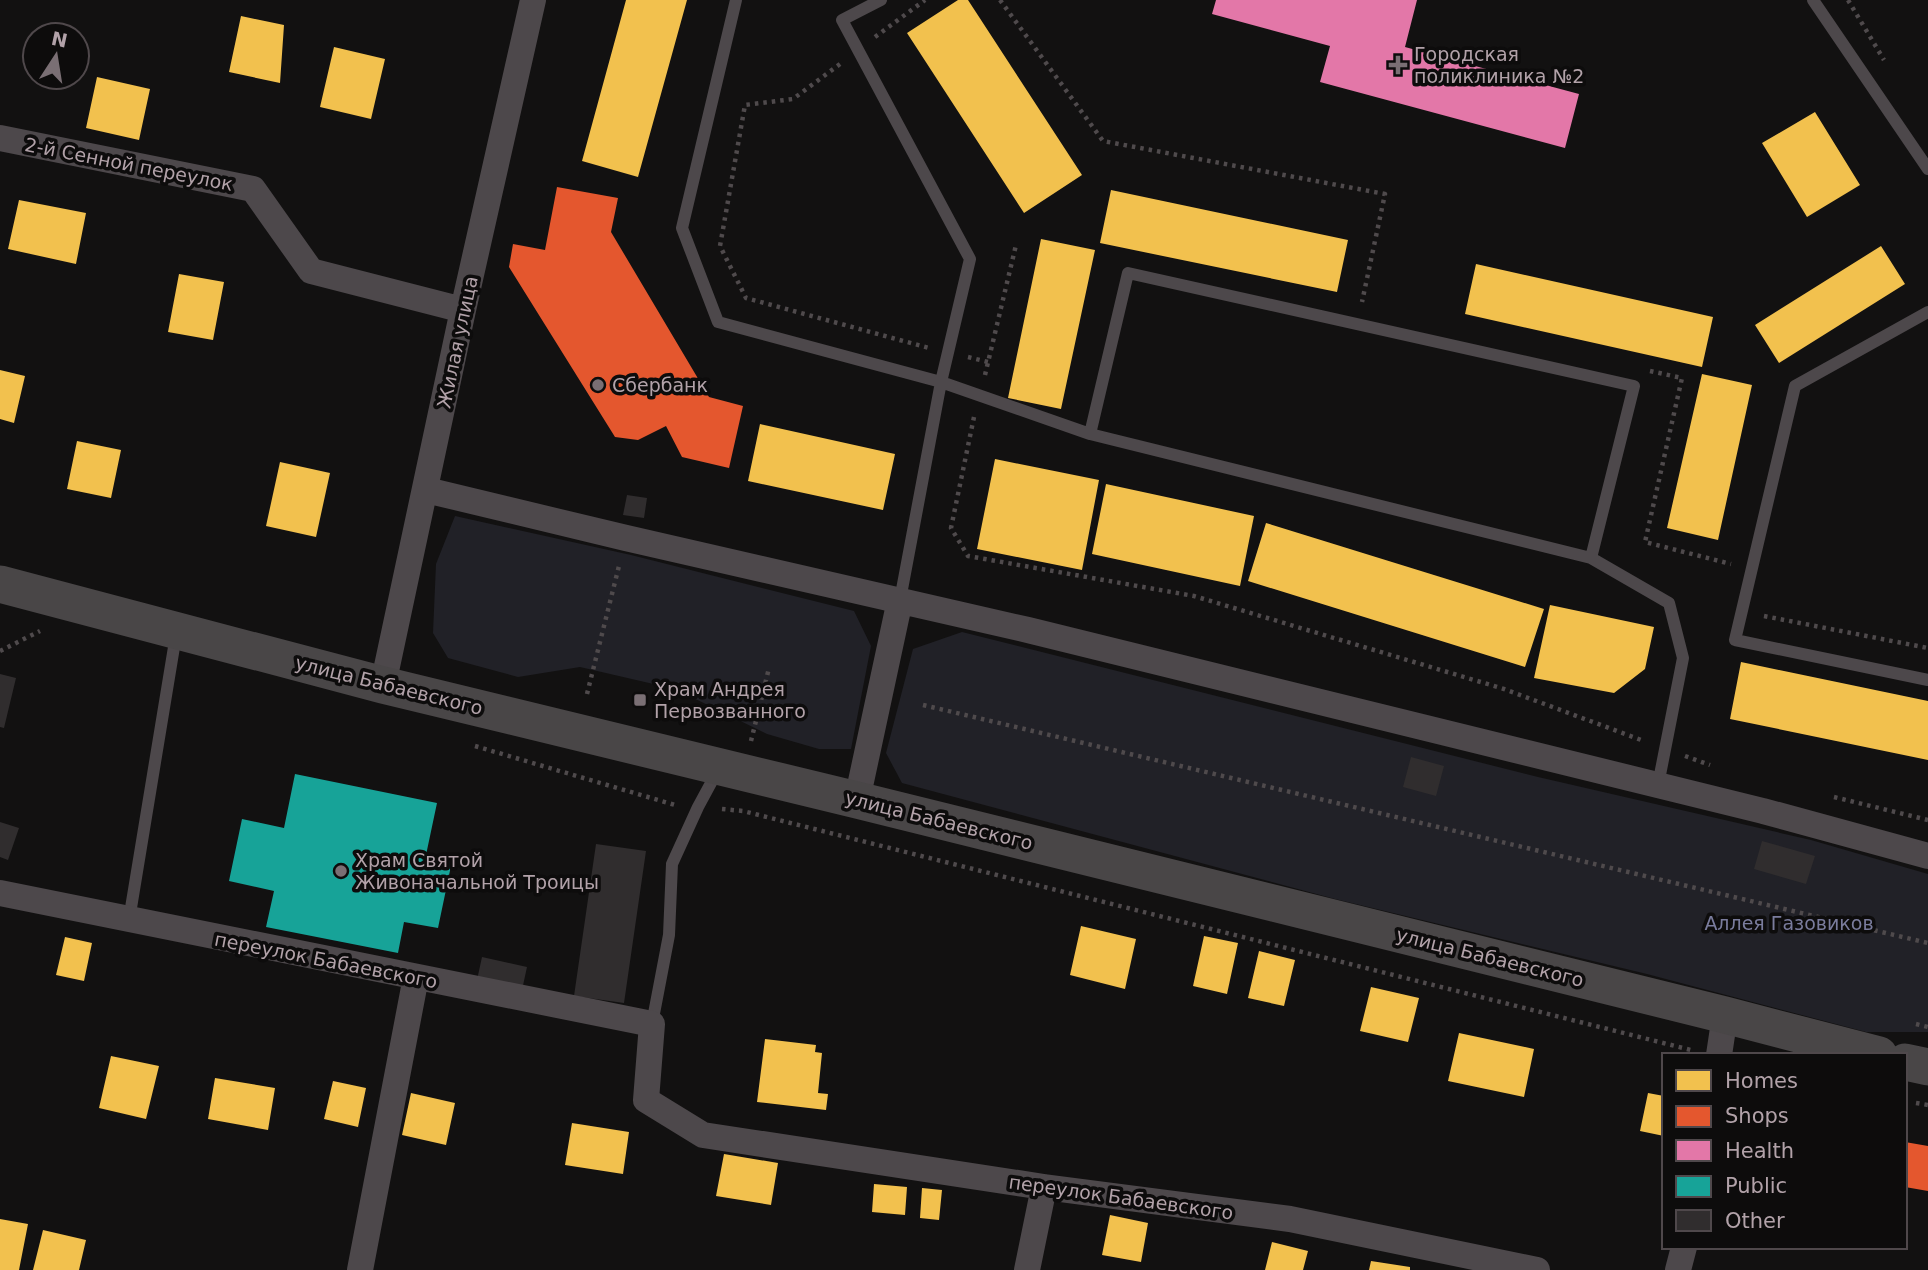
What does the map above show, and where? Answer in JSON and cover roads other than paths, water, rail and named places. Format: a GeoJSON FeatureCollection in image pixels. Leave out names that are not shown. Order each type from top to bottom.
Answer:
{"type":"FeatureCollection","features":[{"type":"Feature","properties":{"kind":"main road","name":"улица Бабаевского"},"geometry":{"type":"LineString","coordinates":[[0,584],[383,685],[857,800],[1871,1053]]}},
{"type":"Feature","properties":{"kind":"main road"},"geometry":{"type":"LineString","coordinates":[[1907,1062],[1928,1067]]}},
{"type":"Feature","properties":{"kind":"street","name":"Жилая улица"},"geometry":{"type":"LineString","coordinates":[[383,685],[533,0]]}},
{"type":"Feature","properties":{"kind":"street","name":"2-й Сенной переулок"},"geometry":{"type":"LineString","coordinates":[[0,138],[253,189],[311,271],[463,310]]}},
{"type":"Feature","properties":{"kind":"street"},"geometry":{"type":"LineString","coordinates":[[426,490],[1055,636],[1763,811],[1928,856]]}},
{"type":"Feature","properties":{"kind":"street"},"geometry":{"type":"LineString","coordinates":[[857,800],[900,600]]}},
{"type":"Feature","properties":{"kind":"street","name":"переулок Бабаевского"},"geometry":{"type":"LineString","coordinates":[[0,893],[652,1024],[646,1100],[703,1135],[1044,1187],[1290,1219],[1537,1270]]}},
{"type":"Feature","properties":{"kind":"street"},"geometry":{"type":"LineString","coordinates":[[360,1270],[416,977]]}},
{"type":"Feature","properties":{"kind":"street"},"geometry":{"type":"LineString","coordinates":[[1709,1053],[1725,1015]]}},
{"type":"Feature","properties":{"kind":"street"},"geometry":{"type":"LineString","coordinates":[[1027,1270],[1044,1187]]}},
{"type":"Feature","properties":{"kind":"street"},"geometry":{"type":"LineString","coordinates":[[1678,1270],[1683,1249]]}},
{"type":"Feature","properties":{"kind":"lane"},"geometry":{"type":"LineString","coordinates":[[736,0],[682,228],[718,322],[941,382],[1090,434],[1591,558],[1670,603],[1683,657],[1658,785]]}},
{"type":"Feature","properties":{"kind":"lane"},"geometry":{"type":"LineString","coordinates":[[881,0],[842,20],[970,259],[941,382],[900,600]]}},
{"type":"Feature","properties":{"kind":"lane"},"geometry":{"type":"LineString","coordinates":[[1813,0],[1928,169]]}},
{"type":"Feature","properties":{"kind":"lane"},"geometry":{"type":"LineString","coordinates":[[1090,434],[1128,274],[1633,386],[1591,558]]}},
{"type":"Feature","properties":{"kind":"lane"},"geometry":{"type":"LineString","coordinates":[[1928,312],[1795,386],[1735,640],[1928,680]]}},
{"type":"Feature","properties":{"kind":"lane"},"geometry":{"type":"LineString","coordinates":[[129,920],[177,631]]}},
{"type":"Feature","properties":{"kind":"lane"},"geometry":{"type":"LineString","coordinates":[[652,1024],[669,935],[673,864],[698,807],[720,767]]}},
{"type":"Feature","properties":{"kind":"place","name":"Городская поликлиника №2"},"geometry":{"type":"Point","coordinates":[1398,65]}},
{"type":"Feature","properties":{"kind":"place","name":"Сбербанк"},"geometry":{"type":"Point","coordinates":[598,385]}},
{"type":"Feature","properties":{"kind":"place","name":"Храм Андрея Первозванного"},"geometry":{"type":"Point","coordinates":[640,700]}},
{"type":"Feature","properties":{"kind":"place","name":"Храм Святой Живоначальной Троицы"},"geometry":{"type":"Point","coordinates":[341,871]}},
{"type":"Feature","properties":{"kind":"park label","name":"Аллея Газовиков"},"geometry":{"type":"Point","coordinates":[1789,923]}}]}
